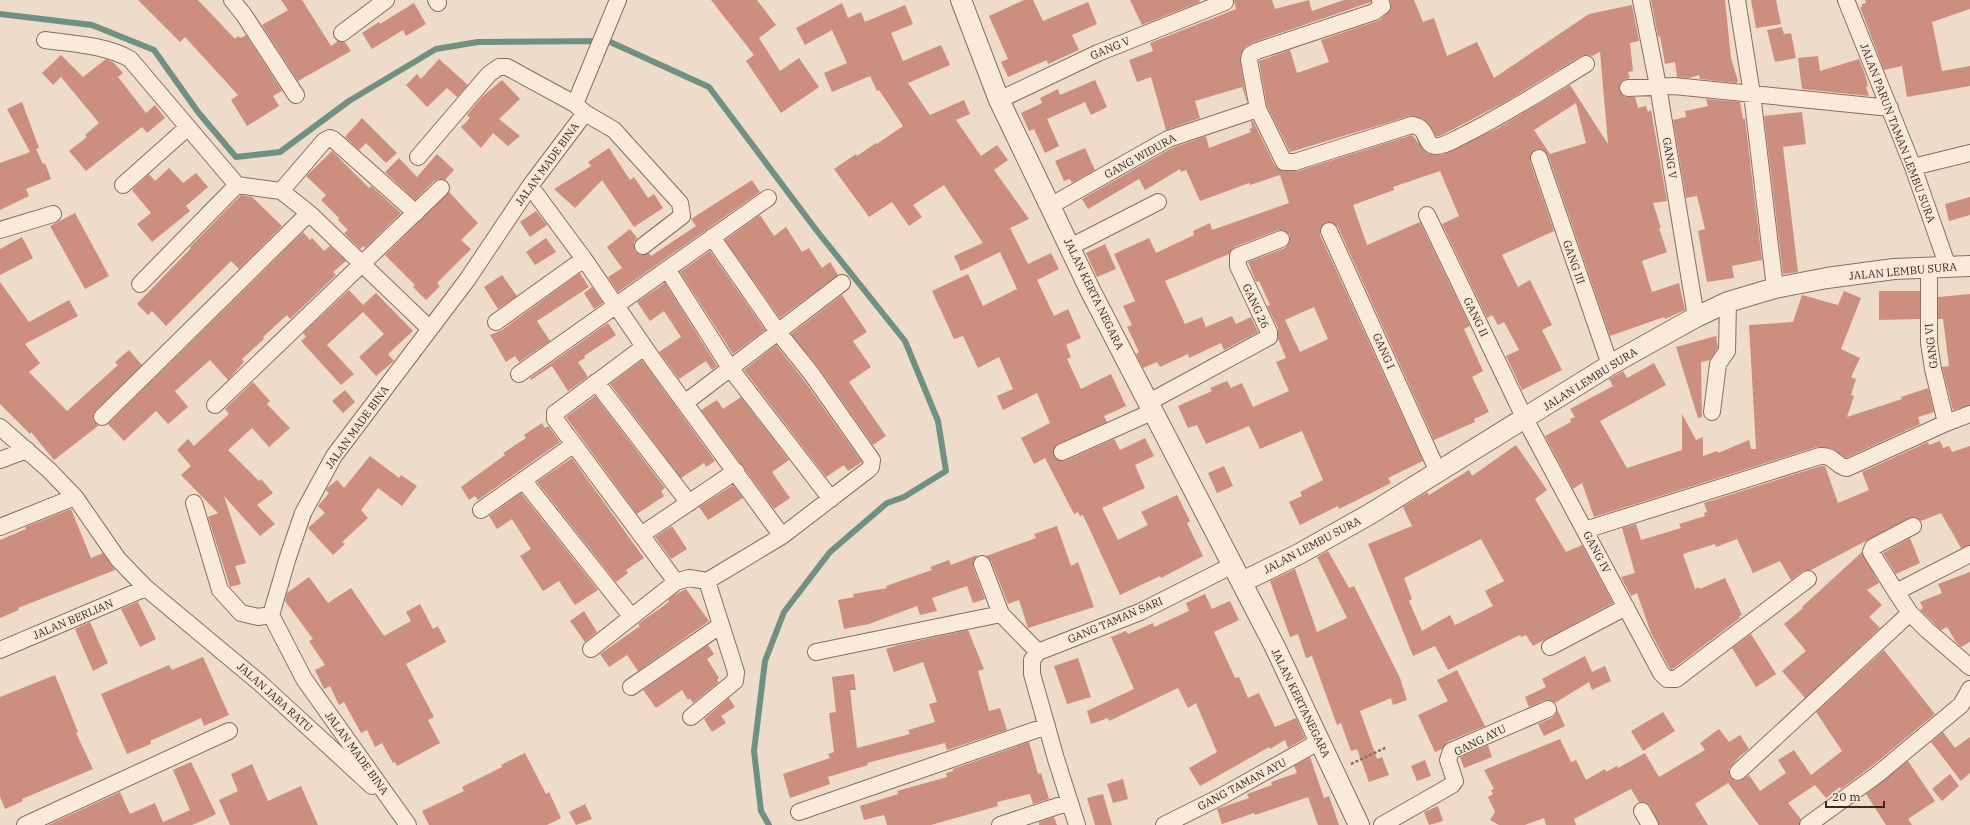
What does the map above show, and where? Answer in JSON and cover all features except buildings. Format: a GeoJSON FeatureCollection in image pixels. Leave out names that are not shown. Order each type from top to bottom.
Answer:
{"type":"FeatureCollection","features":[{"type":"Feature","properties":{"kind":"street"},"geometry":{"type":"LineString","coordinates":[[232,0],[244,15],[296,95]]}},
{"type":"Feature","properties":{"kind":"street"},"geometry":{"type":"LineString","coordinates":[[342,33],[386,0]]}},
{"type":"Feature","properties":{"kind":"street","name":"JALAN MADE BINA"},"geometry":{"type":"LineString","coordinates":[[404,818],[304,679],[271,615],[288,556],[303,512],[334,456],[467,280],[580,108],[590,66],[618,0]]}},
{"type":"Feature","properties":{"kind":"street","name":"JALAN KERTA NEGARA"},"geometry":{"type":"LineString","coordinates":[[961,0],[999,100],[1090,290],[1237,574]]}},
{"type":"Feature","properties":{"kind":"street"},"geometry":{"type":"LineString","coordinates":[[1380,0],[1382,6],[1374,12],[1257,50],[1250,55],[1249,60],[1258,109],[1281,158],[1288,163],[1412,125],[1420,126],[1424,131],[1428,143],[1433,146],[1439,146],[1485,124],[1586,64]]}},
{"type":"Feature","properties":{"kind":"street","name":"GANG V"},"geometry":{"type":"LineString","coordinates":[[1641,0],[1658,86],[1696,317]]}},
{"type":"Feature","properties":{"kind":"street"},"geometry":{"type":"LineString","coordinates":[[1737,0],[1752,94],[1775,288]]}},
{"type":"Feature","properties":{"kind":"street","name":"JALAN PARUN TAMAN LEMBU SURA"},"geometry":{"type":"LineString","coordinates":[[1846,0],[1913,166],[1938,268]]}},
{"type":"Feature","properties":{"kind":"street","name":"GANG V"},"geometry":{"type":"LineString","coordinates":[[999,100],[1098,53],[1225,2]]}},
{"type":"Feature","properties":{"kind":"street"},"geometry":{"type":"LineString","coordinates":[[45,40],[95,47],[119,53],[130,59],[237,185],[281,191],[309,213],[430,330]]}},
{"type":"Feature","properties":{"kind":"street"},"geometry":{"type":"LineString","coordinates":[[418,157],[489,74],[499,67],[507,67],[580,108],[614,130],[680,204],[682,216],[643,246]]}},
{"type":"Feature","properties":{"kind":"street"},"geometry":{"type":"LineString","coordinates":[[1628,88],[1658,86],[1890,108]]}},
{"type":"Feature","properties":{"kind":"street","name":"GANG WIDURA"},"geometry":{"type":"LineString","coordinates":[[1050,206],[1168,139],[1258,109]]}},
{"type":"Feature","properties":{"kind":"street"},"geometry":{"type":"LineString","coordinates":[[123,185],[188,127]]}},
{"type":"Feature","properties":{"kind":"street"},"geometry":{"type":"LineString","coordinates":[[281,191],[324,141],[330,138],[416,213]]}},
{"type":"Feature","properties":{"kind":"street"},"geometry":{"type":"LineString","coordinates":[[1913,166],[1970,153]]}},
{"type":"Feature","properties":{"kind":"street","name":"GANG III"},"geometry":{"type":"LineString","coordinates":[[1539,158],[1610,365]]}},
{"type":"Feature","properties":{"kind":"street"},"geometry":{"type":"LineString","coordinates":[[140,284],[237,185]]}},
{"type":"Feature","properties":{"kind":"street"},"geometry":{"type":"LineString","coordinates":[[530,186],[584,259],[644,347],[686,402],[782,536]]}},
{"type":"Feature","properties":{"kind":"street"},"geometry":{"type":"LineString","coordinates":[[215,405],[441,188]]}},
{"type":"Feature","properties":{"kind":"street"},"geometry":{"type":"LineString","coordinates":[[519,374],[768,198]]}},
{"type":"Feature","properties":{"kind":"street"},"geometry":{"type":"LineString","coordinates":[[1070,247],[1158,202]]}},
{"type":"Feature","properties":{"kind":"street"},"geometry":{"type":"LineString","coordinates":[[102,417],[309,213]]}},
{"type":"Feature","properties":{"kind":"street"},"geometry":{"type":"LineString","coordinates":[[0,230],[53,214]]}},
{"type":"Feature","properties":{"kind":"street","name":"GANG II"},"geometry":{"type":"LineString","coordinates":[[1427,215],[1525,419]]}},
{"type":"Feature","properties":{"kind":"street","name":"GANG I"},"geometry":{"type":"LineString","coordinates":[[1329,231],[1438,472]]}},
{"type":"Feature","properties":{"kind":"street"},"geometry":{"type":"LineString","coordinates":[[591,649],[676,582],[689,578],[708,581],[782,536],[871,467],[872,460],[811,374],[778,332],[712,237]]}},
{"type":"Feature","properties":{"kind":"street","name":"GANG 26"},"geometry":{"type":"LineString","coordinates":[[1151,407],[1269,337],[1269,332],[1238,266],[1238,256],[1281,239]]}},
{"type":"Feature","properties":{"kind":"street"},"geometry":{"type":"LineString","coordinates":[[496,322],[584,259]]}},
{"type":"Feature","properties":{"kind":"street","name":"JALAN LEMBU SURA"},"geometry":{"type":"LineString","coordinates":[[1237,574],[1299,554],[1351,525],[1525,419],[1610,365],[1696,317],[1728,302],[1775,288],[1827,278],[1894,269],[1970,266]]}},
{"type":"Feature","properties":{"kind":"street","name":"GANG VI"},"geometry":{"type":"LineString","coordinates":[[1938,268],[1929,343],[1933,368],[1946,423]]}},
{"type":"Feature","properties":{"kind":"street"},"geometry":{"type":"LineString","coordinates":[[667,269],[730,368],[831,499]]}},
{"type":"Feature","properties":{"kind":"street"},"geometry":{"type":"LineString","coordinates":[[686,402],[842,283]]}},
{"type":"Feature","properties":{"kind":"street"},"geometry":{"type":"LineString","coordinates":[[1712,412],[1718,364],[1727,351],[1728,302]]}},
{"type":"Feature","properties":{"kind":"street"},"geometry":{"type":"LineString","coordinates":[[644,347],[555,413],[557,423],[676,582]]}},
{"type":"Feature","properties":{"kind":"street"},"geometry":{"type":"LineString","coordinates":[[596,382],[689,503]]}},
{"type":"Feature","properties":{"kind":"street"},"geometry":{"type":"LineString","coordinates":[[1062,452],[1151,407]]}},
{"type":"Feature","properties":{"kind":"street"},"geometry":{"type":"LineString","coordinates":[[1585,530],[1820,456],[1832,457],[1842,466],[1847,468],[1946,423],[1970,414]]}},
{"type":"Feature","properties":{"kind":"street","name":"GANG IV"},"geometry":{"type":"LineString","coordinates":[[1525,419],[1661,673],[1667,680],[1676,679],[1808,579]]}},
{"type":"Feature","properties":{"kind":"street","name":"JALAN JABA RATU"},"geometry":{"type":"LineString","coordinates":[[0,427],[27,450],[75,497],[118,559],[146,588],[260,683],[404,818]]}},
{"type":"Feature","properties":{"kind":"street"},"geometry":{"type":"LineString","coordinates":[[481,510],[573,445]]}},
{"type":"Feature","properties":{"kind":"street"},"geometry":{"type":"LineString","coordinates":[[0,460],[27,450]]}},
{"type":"Feature","properties":{"kind":"street"},"geometry":{"type":"LineString","coordinates":[[641,535],[736,471]]}},
{"type":"Feature","properties":{"kind":"street"},"geometry":{"type":"LineString","coordinates":[[523,480],[631,616]]}},
{"type":"Feature","properties":{"kind":"street"},"geometry":{"type":"LineString","coordinates":[[0,527],[75,497]]}},
{"type":"Feature","properties":{"kind":"street"},"geometry":{"type":"LineString","coordinates":[[194,503],[220,590],[241,613],[258,617],[271,615]]}},
{"type":"Feature","properties":{"kind":"street"},"geometry":{"type":"LineString","coordinates":[[1913,526],[1873,547],[1871,552],[1910,613],[1927,630],[1970,667]]}},
{"type":"Feature","properties":{"kind":"street"},"geometry":{"type":"LineString","coordinates":[[1896,592],[1970,554]]}},
{"type":"Feature","properties":{"kind":"street"},"geometry":{"type":"LineString","coordinates":[[982,564],[1001,614],[1038,652],[1032,660],[1032,674],[1078,825]]}},
{"type":"Feature","properties":{"kind":"street","name":"GANG TAMAN SARI"},"geometry":{"type":"LineString","coordinates":[[1038,652],[1237,574]]}},
{"type":"Feature","properties":{"kind":"street","name":"JALAN KERTANEGARA"},"geometry":{"type":"LineString","coordinates":[[1237,574],[1320,741],[1359,825]]}},
{"type":"Feature","properties":{"kind":"street"},"geometry":{"type":"LineString","coordinates":[[691,717],[735,681],[736,672],[708,581]]}},
{"type":"Feature","properties":{"kind":"street","name":"JALAN BERLIAN"},"geometry":{"type":"LineString","coordinates":[[0,650],[146,588]]}},
{"type":"Feature","properties":{"kind":"street"},"geometry":{"type":"LineString","coordinates":[[1550,647],[1626,607]]}},
{"type":"Feature","properties":{"kind":"street"},"geometry":{"type":"LineString","coordinates":[[1738,772],[1910,613]]}},
{"type":"Feature","properties":{"kind":"street"},"geometry":{"type":"LineString","coordinates":[[816,652],[1001,614]]}},
{"type":"Feature","properties":{"kind":"street"},"geometry":{"type":"LineString","coordinates":[[631,688],[721,624]]}},
{"type":"Feature","properties":{"kind":"street"},"geometry":{"type":"LineString","coordinates":[[1808,825],[1878,774],[1961,705],[1970,689]]}},
{"type":"Feature","properties":{"kind":"street","name":"GANG AYU"},"geometry":{"type":"LineString","coordinates":[[1382,825],[1452,785],[1455,781],[1448,760],[1452,751],[1548,709]]}},
{"type":"Feature","properties":{"kind":"street"},"geometry":{"type":"LineString","coordinates":[[799,812],[1047,726]]}},
{"type":"Feature","properties":{"kind":"street"},"geometry":{"type":"LineString","coordinates":[[25,825],[229,731]]}},
{"type":"Feature","properties":{"kind":"street","name":"GANG TAMAN AYU"},"geometry":{"type":"LineString","coordinates":[[1164,825],[1222,796],[1320,741]]}},
{"type":"Feature","properties":{"kind":"street"},"geometry":{"type":"LineString","coordinates":[[1000,825],[1070,802]]}},
{"type":"Feature","properties":{"kind":"street"},"geometry":{"type":"LineString","coordinates":[[1642,811],[1650,825]]}},
{"type":"Feature","properties":{"kind":"path"},"geometry":{"type":"LineString","coordinates":[[1335,772],[1387,748]]}},
{"type":"Feature","properties":{"kind":"waterway"},"geometry":{"type":"LineString","coordinates":[[0,14],[92,25],[154,50],[198,112],[236,157],[280,152],[349,101],[436,49],[478,42],[608,41],[709,87],[817,231],[905,341],[938,421],[946,471],[904,497],[887,503],[830,552],[784,612],[765,661],[754,751],[761,811],[769,825]]}}]}
